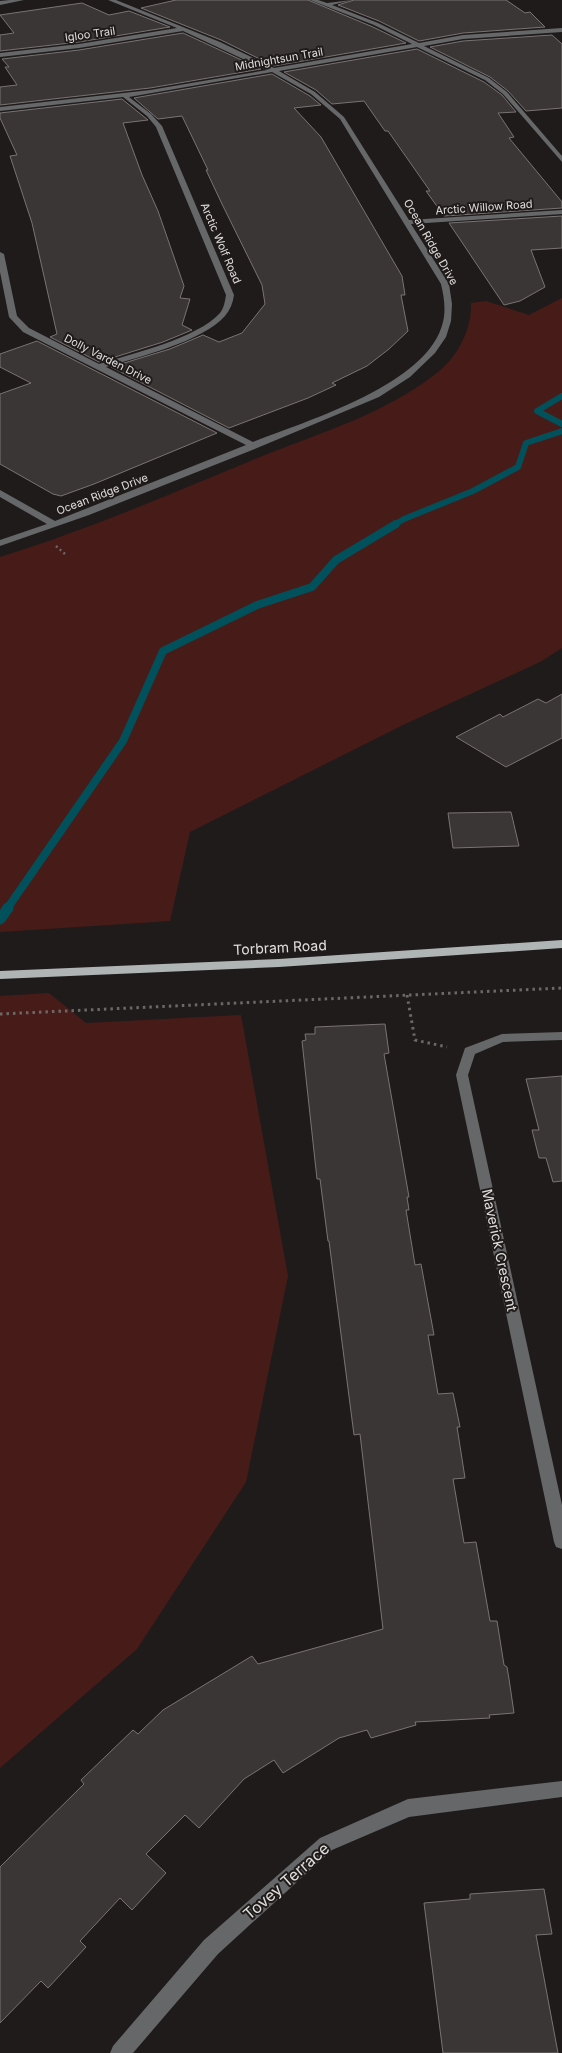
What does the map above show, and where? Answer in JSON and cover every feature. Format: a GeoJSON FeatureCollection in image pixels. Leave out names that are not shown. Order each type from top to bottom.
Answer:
{"type":"FeatureCollection","features":[{"type":"Feature","properties":{"kind":"main road","name":"Torbram Road"},"geometry":{"type":"LineString","coordinates":[[0,975],[279,963],[562,944]]}},
{"type":"Feature","properties":{"kind":"street"},"geometry":{"type":"LineString","coordinates":[[0,3],[21,0]]}},
{"type":"Feature","properties":{"kind":"street","name":"Ocean Ridge Drive"},"geometry":{"type":"LineString","coordinates":[[0,543],[54,524],[254,446],[376,395],[408,376],[420,366],[437,345],[445,332],[448,321],[448,295],[442,280],[408,222],[336,111],[315,93],[230,47],[112,0]]}},
{"type":"Feature","properties":{"kind":"street"},"geometry":{"type":"LineString","coordinates":[[313,0],[376,24],[419,44],[471,70],[496,86],[514,102],[562,160]]}},
{"type":"Feature","properties":{"kind":"street"},"geometry":{"type":"LineString","coordinates":[[326,5],[349,0]]}},
{"type":"Feature","properties":{"kind":"street","name":"Igloo Trail"},"geometry":{"type":"LineString","coordinates":[[0,55],[104,43],[183,29]]}},
{"type":"Feature","properties":{"kind":"street","name":"Midnightsun Trail"},"geometry":{"type":"LineString","coordinates":[[0,109],[125,96],[478,35],[562,30]]}},
{"type":"Feature","properties":{"kind":"street","name":"Arctic Wolf Road"},"geometry":{"type":"LineString","coordinates":[[99,367],[203,328],[221,316],[227,308],[230,295],[159,126],[155,120],[125,96]]}},
{"type":"Feature","properties":{"kind":"street","name":"Arctic Willow Road"},"geometry":{"type":"LineString","coordinates":[[408,222],[562,212]]}},
{"type":"Feature","properties":{"kind":"street","name":"Dolly Varden Drive"},"geometry":{"type":"LineString","coordinates":[[0,254],[13,317],[18,324],[35,336],[254,446]]}},
{"type":"Feature","properties":{"kind":"street"},"geometry":{"type":"LineString","coordinates":[[0,493],[54,524]]}},
{"type":"Feature","properties":{"kind":"street"},"geometry":{"type":"LineString","coordinates":[[469,1051],[502,1038],[562,1036]]}},
{"type":"Feature","properties":{"kind":"street","name":"Maverick Crescent"},"geometry":{"type":"LineString","coordinates":[[469,1051],[462,1075],[562,1542]]}},
{"type":"Feature","properties":{"kind":"street","name":"Tovey Terrace"},"geometry":{"type":"LineString","coordinates":[[120,2053],[211,1948],[326,1844],[408,1808],[562,1789]]}},
{"type":"Feature","properties":{"kind":"path"},"geometry":{"type":"LineString","coordinates":[[0,1014],[562,988]]}},
{"type":"Feature","properties":{"kind":"path"},"geometry":{"type":"LineString","coordinates":[[407,995],[415,1040],[469,1051]]}},
{"type":"Feature","properties":{"kind":"shaded area"},"geometry":{"type":"Polygon","coordinates":[[[562,298],[562,648],[540,662],[403,725],[190,832],[170,921],[0,932],[0,557],[134,509],[355,420],[398,399],[438,372],[452,358],[466,332],[471,313],[471,303],[486,301],[529,315],[562,298]]]}},
{"type":"Feature","properties":{"kind":"shaded area"},"geometry":{"type":"Polygon","coordinates":[[[49,993],[86,1023],[241,1015],[288,1276],[246,1482],[137,1649],[0,1768],[0,996],[49,993]]]}},
{"type":"Feature","properties":{"kind":"building"},"geometry":{"type":"Polygon","coordinates":[[[176,0],[308,0],[406,43],[274,66],[221,40],[141,8],[176,0]]]}},
{"type":"Feature","properties":{"kind":"building"},"geometry":{"type":"Polygon","coordinates":[[[354,0],[506,0],[525,13],[530,12],[545,27],[463,33],[419,41],[379,21],[338,5],[354,0]]]}},
{"type":"Feature","properties":{"kind":"building"},"geometry":{"type":"Polygon","coordinates":[[[82,3],[109,15],[129,11],[170,27],[79,42],[0,51],[0,35],[14,33],[0,15],[82,3]]]}},
{"type":"Feature","properties":{"kind":"building"},"geometry":{"type":"Polygon","coordinates":[[[183,33],[261,69],[150,88],[0,105],[0,87],[17,85],[5,67],[9,67],[2,59],[79,50],[183,33]]]}},
{"type":"Feature","properties":{"kind":"building"},"geometry":{"type":"Polygon","coordinates":[[[552,35],[562,44],[562,108],[526,111],[508,91],[490,77],[430,47],[463,41],[552,35]]]}},
{"type":"Feature","properties":{"kind":"building"},"geometry":{"type":"Polygon","coordinates":[[[417,49],[484,82],[502,95],[516,112],[498,113],[514,137],[509,138],[562,202],[562,208],[444,216],[426,191],[430,191],[388,131],[385,131],[364,101],[332,104],[316,90],[284,72],[417,49]]]}},
{"type":"Feature","properties":{"kind":"building"},"geometry":{"type":"Polygon","coordinates":[[[272,74],[310,96],[321,105],[294,108],[321,137],[402,276],[405,295],[401,295],[408,331],[367,366],[332,383],[336,385],[308,398],[229,428],[111,367],[170,349],[203,335],[219,342],[242,333],[265,304],[262,285],[182,116],[158,119],[134,98],[272,74]]]}},
{"type":"Feature","properties":{"kind":"building"},"geometry":{"type":"Polygon","coordinates":[[[122,99],[148,120],[123,123],[142,175],[158,211],[184,286],[180,298],[190,299],[182,325],[192,330],[163,342],[99,362],[50,337],[57,334],[32,223],[10,156],[17,155],[0,118],[0,113],[122,99]]]}},
{"type":"Feature","properties":{"kind":"building"},"geometry":{"type":"Polygon","coordinates":[[[562,216],[562,248],[531,250],[545,287],[520,301],[504,305],[449,223],[562,216]]]}},
{"type":"Feature","properties":{"kind":"building"},"geometry":{"type":"Polygon","coordinates":[[[37,341],[217,433],[94,484],[61,496],[53,494],[0,464],[0,394],[31,383],[0,367],[0,354],[37,341]]]}},
{"type":"Feature","properties":{"kind":"building"},"geometry":{"type":"Polygon","coordinates":[[[562,694],[562,738],[506,767],[456,737],[500,714],[503,717],[538,699],[546,703],[562,694]]]}},
{"type":"Feature","properties":{"kind":"building"},"geometry":{"type":"Polygon","coordinates":[[[511,812],[519,846],[453,848],[448,813],[511,812]]]}},
{"type":"Feature","properties":{"kind":"building"},"geometry":{"type":"Polygon","coordinates":[[[385,1024],[389,1053],[384,1054],[409,1197],[407,1197],[409,1210],[406,1210],[415,1265],[421,1264],[434,1335],[428,1335],[438,1394],[453,1393],[460,1427],[457,1427],[465,1478],[453,1479],[464,1543],[476,1542],[490,1621],[497,1621],[514,1713],[489,1715],[490,1718],[415,1722],[416,1725],[371,1738],[367,1730],[339,1738],[283,1773],[274,1760],[244,1779],[199,1828],[185,1815],[146,1854],[166,1873],[132,1910],[120,1898],[80,1941],[86,1947],[48,1988],[41,1981],[0,2023],[0,1867],[84,1784],[81,1780],[133,1730],[138,1734],[163,1710],[252,1656],[258,1664],[383,1629],[360,1434],[354,1435],[329,1241],[320,1179],[317,1179],[302,1041],[306,1040],[305,1034],[315,1034],[315,1027],[385,1024]]]}},
{"type":"Feature","properties":{"kind":"building"},"geometry":{"type":"Polygon","coordinates":[[[562,1076],[562,1181],[553,1182],[546,1158],[539,1158],[532,1130],[539,1130],[526,1079],[562,1076]]]}},
{"type":"Feature","properties":{"kind":"building"},"geometry":{"type":"Polygon","coordinates":[[[544,1889],[552,1934],[536,1935],[558,2053],[443,2053],[424,1903],[470,1899],[470,1894],[544,1889]]]}},
{"type":"Feature","properties":{"kind":"waterway"},"geometry":{"type":"LineString","coordinates":[[562,396],[537,411],[562,424]]}},
{"type":"Feature","properties":{"kind":"waterway"},"geometry":{"type":"LineString","coordinates":[[394,525],[404,519],[473,491],[518,467],[526,443],[562,431]]}},
{"type":"Feature","properties":{"kind":"waterway"},"geometry":{"type":"LineString","coordinates":[[7,909],[123,741],[163,651],[257,605],[312,587],[336,560],[396,524]]}},
{"type":"Feature","properties":{"kind":"waterway"},"geometry":{"type":"LineString","coordinates":[[0,919],[8,908]]}}]}
